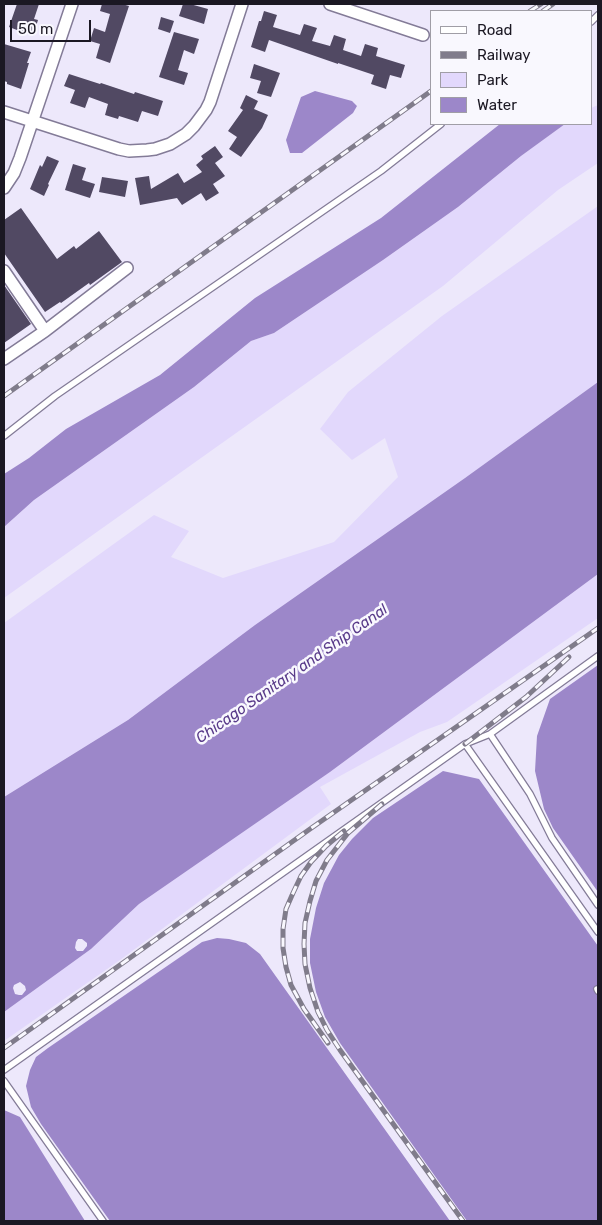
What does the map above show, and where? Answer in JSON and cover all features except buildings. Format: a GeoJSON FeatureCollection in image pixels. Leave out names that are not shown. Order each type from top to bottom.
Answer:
{"type":"FeatureCollection","features":[{"type":"Feature","properties":{"kind":"street"},"geometry":{"type":"LineString","coordinates":[[4,188],[20,158],[72,4]]}},
{"type":"Feature","properties":{"kind":"street"},"geometry":{"type":"LineString","coordinates":[[4,112],[129,151],[155,149],[170,144],[190,130],[206,110],[242,4]]}},
{"type":"Feature","properties":{"kind":"street"},"geometry":{"type":"LineString","coordinates":[[330,4],[423,35]]}},
{"type":"Feature","properties":{"kind":"street"},"geometry":{"type":"LineString","coordinates":[[4,359],[127,268]]}},
{"type":"Feature","properties":{"kind":"street"},"geometry":{"type":"LineString","coordinates":[[4,271],[44,330]]}},
{"type":"Feature","properties":{"kind":"lane"},"geometry":{"type":"LineString","coordinates":[[4,436],[55,396],[381,171],[440,125]]}},
{"type":"Feature","properties":{"kind":"lane"},"geometry":{"type":"LineString","coordinates":[[4,1070],[465,744],[490,734],[598,656]]}},
{"type":"Feature","properties":{"kind":"lane"},"geometry":{"type":"LineString","coordinates":[[490,734],[530,794],[552,838],[598,905]]}},
{"type":"Feature","properties":{"kind":"lane"},"geometry":{"type":"LineString","coordinates":[[465,744],[598,932]]}},
{"type":"Feature","properties":{"kind":"lane"},"geometry":{"type":"LineString","coordinates":[[4,1081],[103,1221]]}},
{"type":"Feature","properties":{"kind":"green space"},"geometry":{"type":"Polygon","coordinates":[[[598,105],[598,163],[558,190],[443,286],[4,598],[4,527],[34,500],[194,387],[251,341],[274,333],[458,207],[521,156],[564,125],[592,125],[592,108],[598,105]]]}},
{"type":"Feature","properties":{"kind":"green space"},"geometry":{"type":"Polygon","coordinates":[[[598,206],[598,382],[255,625],[128,720],[4,797],[4,623],[154,515],[189,531],[171,557],[223,578],[334,542],[398,477],[385,438],[352,460],[320,429],[348,392],[442,316],[598,206]]]}},
{"type":"Feature","properties":{"kind":"green space"},"geometry":{"type":"Polygon","coordinates":[[[598,574],[598,618],[447,722],[420,732],[320,787],[331,804],[120,960],[4,1041],[4,1012],[91,949],[139,904],[330,772],[598,574]]]}},
{"type":"Feature","properties":{"kind":"water"},"geometry":{"type":"Polygon","coordinates":[[[315,91],[352,101],[357,106],[353,113],[302,153],[290,153],[286,140],[301,97],[315,91]]]}},
{"type":"Feature","properties":{"kind":"water"},"geometry":{"type":"Polygon","coordinates":[[[499,125],[564,125],[521,156],[458,207],[383,260],[274,333],[251,341],[194,387],[34,500],[4,527],[4,474],[29,458],[66,429],[160,375],[255,298],[381,218],[499,125]]]}},
{"type":"Feature","properties":{"kind":"water","name":"Chicago Sanitary and Ship Canal"},"geometry":{"type":"Polygon","coordinates":[[[598,382],[598,574],[330,772],[139,904],[91,949],[4,1012],[4,797],[128,720],[255,625],[598,382]],[[78,939],[75,948],[77,951],[83,951],[87,943],[82,939],[78,939]],[[20,982],[14,985],[13,988],[15,994],[22,995],[26,990],[25,986],[20,982]]]}},
{"type":"Feature","properties":{"kind":"water"},"geometry":{"type":"Polygon","coordinates":[[[598,665],[598,892],[553,828],[544,809],[535,771],[537,736],[550,699],[598,665]]]}},
{"type":"Feature","properties":{"kind":"water"},"geometry":{"type":"Polygon","coordinates":[[[443,771],[479,779],[598,946],[598,1221],[467,1221],[340,1043],[325,1017],[316,992],[310,963],[310,939],[316,908],[324,883],[339,855],[373,818],[443,771]]]}},
{"type":"Feature","properties":{"kind":"water"},"geometry":{"type":"Polygon","coordinates":[[[217,938],[246,943],[260,954],[450,1221],[110,1221],[31,1107],[26,1086],[30,1070],[36,1057],[48,1048],[202,942],[217,938]]]}},
{"type":"Feature","properties":{"kind":"water"},"geometry":{"type":"Polygon","coordinates":[[[4,1110],[20,1117],[85,1221],[4,1221],[4,1110]]]}},
{"type":"Feature","properties":{"kind":"railway"},"geometry":{"type":"LineString","coordinates":[[532,10],[541,4]]}},
{"type":"Feature","properties":{"kind":"railway"},"geometry":{"type":"LineString","coordinates":[[544,10],[553,4]]}},
{"type":"Feature","properties":{"kind":"railway"},"geometry":{"type":"LineString","coordinates":[[4,396],[430,92]]}},
{"type":"Feature","properties":{"kind":"railway"},"geometry":{"type":"LineString","coordinates":[[4,1048],[310,829],[598,628]]}},
{"type":"Feature","properties":{"kind":"railway"},"geometry":{"type":"LineString","coordinates":[[465,744],[526,697],[569,657]]}},
{"type":"Feature","properties":{"kind":"railway"},"geometry":{"type":"LineString","coordinates":[[382,804],[348,833],[327,860],[316,881],[305,923],[305,964],[310,988],[318,1012],[327,1030],[463,1221]]}},
{"type":"Feature","properties":{"kind":"railway"},"geometry":{"type":"LineString","coordinates":[[328,1043],[304,1009],[291,985],[283,948],[283,929],[286,909],[301,876],[326,846],[344,831]]}}]}
